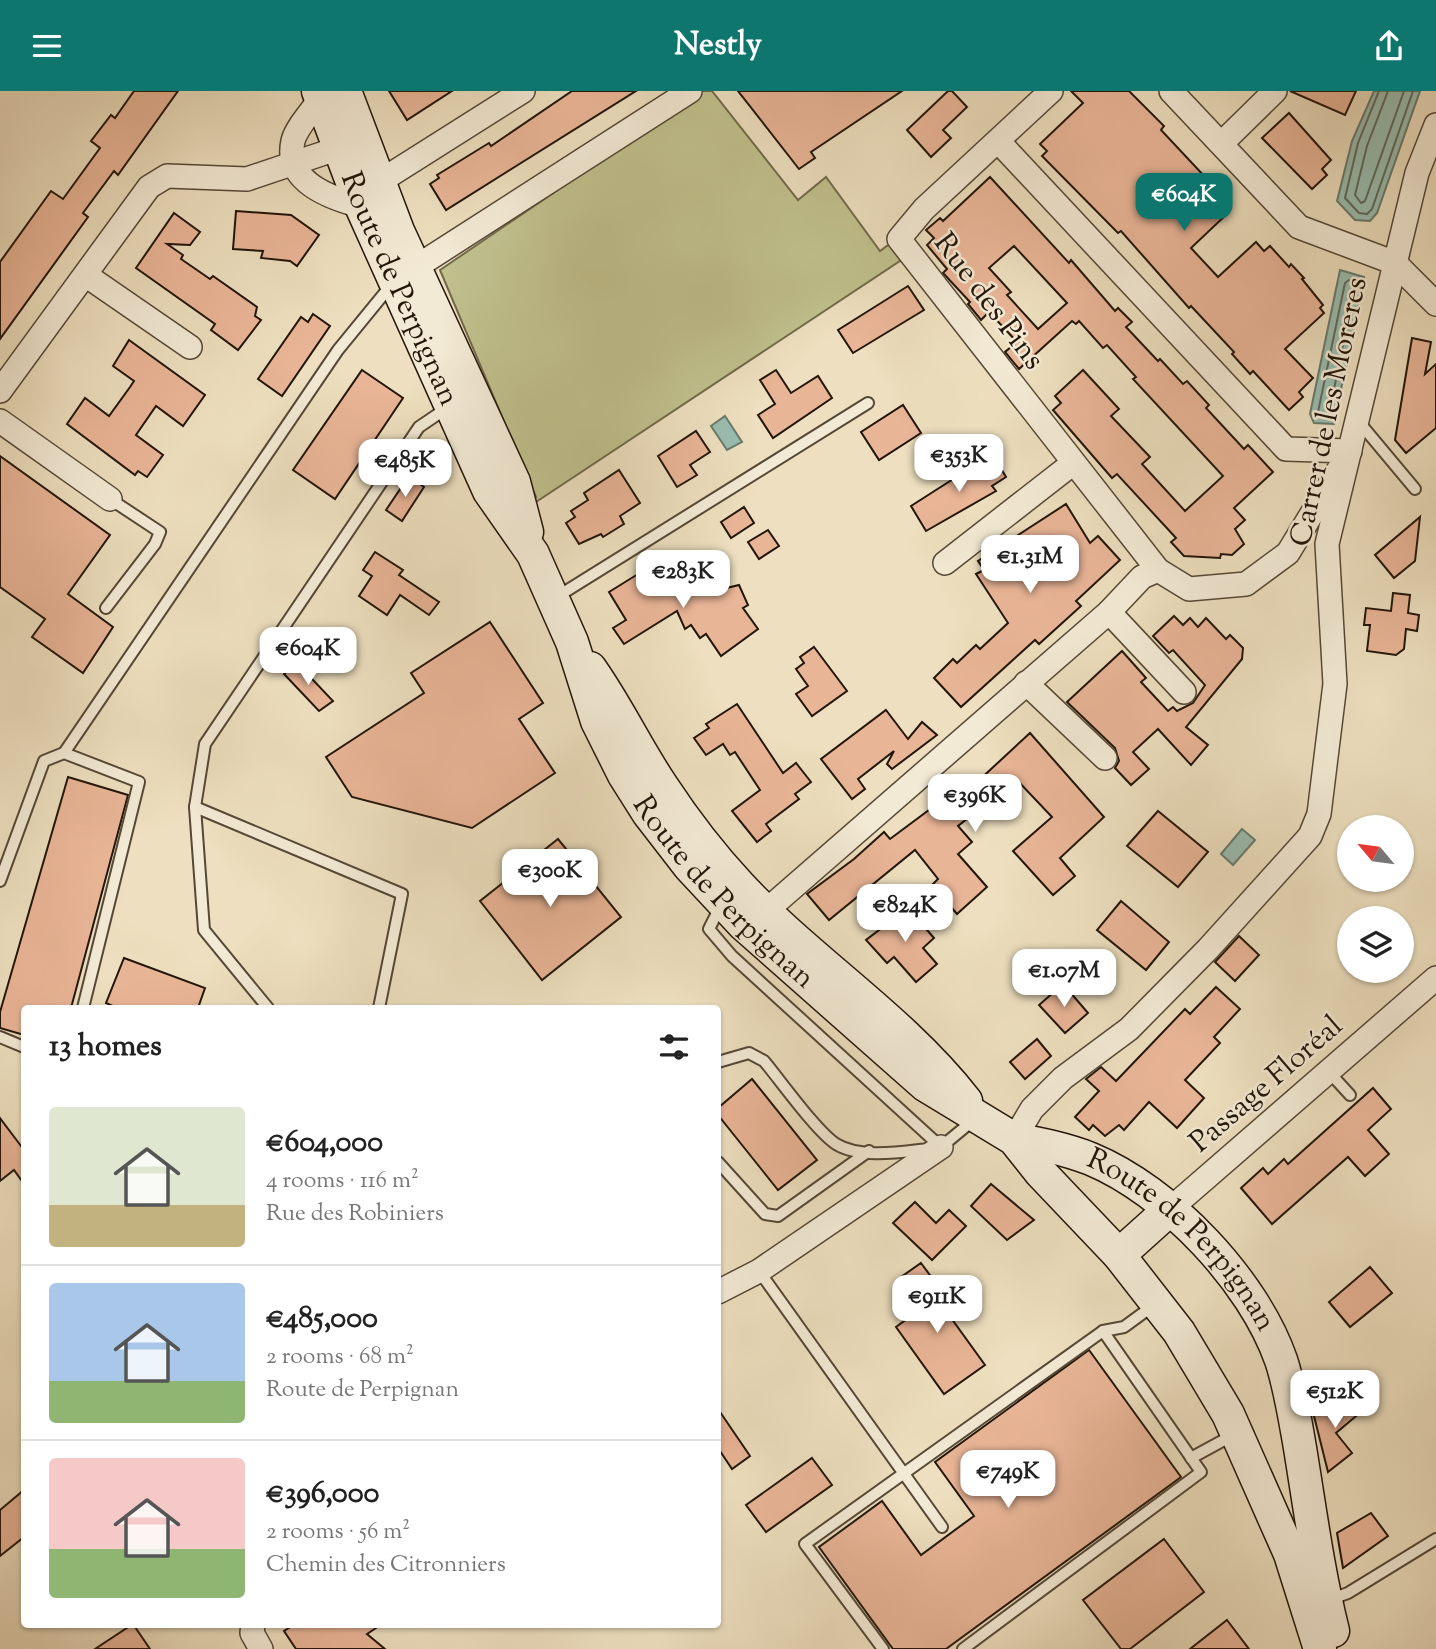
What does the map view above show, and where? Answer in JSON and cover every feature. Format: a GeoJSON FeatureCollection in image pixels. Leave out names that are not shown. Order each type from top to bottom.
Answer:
{"type":"FeatureCollection","features":[{"type":"Feature","properties":{"kind":"main road","name":"Route de Perpignan"},"geometry":{"type":"LineString","coordinates":[[332,95],[370,194],[398,230],[406,273]]}},
{"type":"Feature","properties":{"kind":"main road","name":"Route de Perpignan"},"geometry":{"type":"LineString","coordinates":[[332,95],[345,146],[370,194],[464,401],[514,482],[533,554],[572,642],[597,721],[624,775],[656,824],[722,903],[925,1085],[1014,1139],[1041,1174],[1119,1255],[1179,1332],[1236,1433],[1338,1649]]}},
{"type":"Feature","properties":{"kind":"main road","name":"Route de Perpignan"},"geometry":{"type":"LineString","coordinates":[[572,642],[618,708],[661,784],[699,838],[741,887],[807,951],[938,1066],[978,1116]]}},
{"type":"Feature","properties":{"kind":"main road","name":"Route de Perpignan"},"geometry":{"type":"LineString","coordinates":[[1014,1139],[1051,1146],[1092,1160],[1141,1187],[1170,1210],[1227,1268],[1257,1310],[1280,1359],[1295,1421],[1320,1649]]}},
{"type":"Feature","properties":{"kind":"main road"},"geometry":{"type":"LineString","coordinates":[[1119,1255],[1170,1210]]}},
{"type":"Feature","properties":{"kind":"street"},"geometry":{"type":"LineString","coordinates":[[332,95],[293,140],[293,166],[310,186],[370,194],[523,91]]}},
{"type":"Feature","properties":{"kind":"street"},"geometry":{"type":"LineString","coordinates":[[406,273],[690,91]]}},
{"type":"Feature","properties":{"kind":"street","name":"Rue des Pins"},"geometry":{"type":"LineString","coordinates":[[1051,91],[923,209],[899,239],[1072,464],[1158,570],[1189,589],[1246,584],[1288,553],[1350,450]]}},
{"type":"Feature","properties":{"kind":"street"},"geometry":{"type":"LineString","coordinates":[[1171,91],[1299,227],[1395,263],[1436,304]]}},
{"type":"Feature","properties":{"kind":"street"},"geometry":{"type":"LineString","coordinates":[[1222,143],[1275,91]]}},
{"type":"Feature","properties":{"kind":"street","name":"Carrer de les Moreres"},"geometry":{"type":"LineString","coordinates":[[1014,1139],[1032,1109],[1063,1078],[1129,1029],[1208,949],[1310,836],[1319,814],[1335,684],[1327,544],[1417,173],[1436,125]]}},
{"type":"Feature","properties":{"kind":"street"},"geometry":{"type":"LineString","coordinates":[[998,141],[1286,449],[1350,450]]}},
{"type":"Feature","properties":{"kind":"street"},"geometry":{"type":"LineString","coordinates":[[0,391],[149,187],[167,176],[247,179],[293,166],[345,146],[375,198],[398,230]]}},
{"type":"Feature","properties":{"kind":"street"},"geometry":{"type":"LineString","coordinates":[[87,275],[190,347]]}},
{"type":"Feature","properties":{"kind":"street"},"geometry":{"type":"LineString","coordinates":[[0,421],[110,499]]}},
{"type":"Feature","properties":{"kind":"street"},"geometry":{"type":"LineString","coordinates":[[945,563],[1072,464]]}},
{"type":"Feature","properties":{"kind":"street"},"geometry":{"type":"LineString","coordinates":[[767,910],[1109,612],[1142,577],[1158,570]]}},
{"type":"Feature","properties":{"kind":"street"},"geometry":{"type":"LineString","coordinates":[[1109,612],[1184,692]]}},
{"type":"Feature","properties":{"kind":"street"},"geometry":{"type":"LineString","coordinates":[[1026,683],[1105,758]]}},
{"type":"Feature","properties":{"kind":"street","name":"Passage Floréal"},"geometry":{"type":"LineString","coordinates":[[1170,1210],[1436,978]]}},
{"type":"Feature","properties":{"kind":"street"},"geometry":{"type":"LineString","coordinates":[[721,1290],[759,1271],[941,1147]]}},
{"type":"Feature","properties":{"kind":"street"},"geometry":{"type":"LineString","coordinates":[[253,1628],[252,1633],[261,1649]]}},
{"type":"Feature","properties":{"kind":"lane"},"geometry":{"type":"LineString","coordinates":[[0,881],[44,761],[64,753],[338,350],[406,273]]}},
{"type":"Feature","properties":{"kind":"lane"},"geometry":{"type":"LineString","coordinates":[[266,1005],[204,930],[195,807],[205,744],[419,427],[464,401]]}},
{"type":"Feature","properties":{"kind":"lane"},"geometry":{"type":"LineString","coordinates":[[555,599],[867,403]]}},
{"type":"Feature","properties":{"kind":"lane"},"geometry":{"type":"LineString","coordinates":[[1357,420],[1415,489]]}},
{"type":"Feature","properties":{"kind":"lane"},"geometry":{"type":"LineString","coordinates":[[106,608],[155,544],[160,532],[110,499]]}},
{"type":"Feature","properties":{"kind":"lane"},"geometry":{"type":"LineString","coordinates":[[64,753],[139,782],[84,1005]]}},
{"type":"Feature","properties":{"kind":"lane"},"geometry":{"type":"LineString","coordinates":[[195,807],[402,894],[380,1005]]}},
{"type":"Feature","properties":{"kind":"lane"},"geometry":{"type":"LineString","coordinates":[[722,903],[709,929],[732,956],[941,1147]]}},
{"type":"Feature","properties":{"kind":"lane"},"geometry":{"type":"LineString","coordinates":[[0,1037],[21,1046]]}},
{"type":"Feature","properties":{"kind":"lane"},"geometry":{"type":"LineString","coordinates":[[721,1061],[749,1053],[764,1061],[835,1144],[854,1150],[896,1152],[941,1147],[978,1116]]}},
{"type":"Feature","properties":{"kind":"lane"},"geometry":{"type":"LineString","coordinates":[[1329,1072],[1350,1095]]}},
{"type":"Feature","properties":{"kind":"lane"},"geometry":{"type":"LineString","coordinates":[[721,1166],[765,1214],[778,1216],[869,1151]]}},
{"type":"Feature","properties":{"kind":"lane"},"geometry":{"type":"LineString","coordinates":[[759,1271],[942,1527]]}},
{"type":"Feature","properties":{"kind":"lane"},"geometry":{"type":"LineString","coordinates":[[883,1649],[805,1544],[1103,1331],[1124,1327],[1157,1303]]}},
{"type":"Feature","properties":{"kind":"lane"},"geometry":{"type":"LineString","coordinates":[[963,1649],[1201,1472],[1103,1331]]}},
{"type":"Feature","properties":{"kind":"lane"},"geometry":{"type":"LineString","coordinates":[[1191,1458],[1236,1433]]}},
{"type":"Feature","properties":{"kind":"lane"},"geometry":{"type":"LineString","coordinates":[[1315,1601],[1348,1593],[1436,1538]]}},
{"type":"Feature","properties":{"kind":"green space"},"geometry":{"type":"Polygon","coordinates":[[[703,91],[712,91],[798,200],[826,177],[880,251],[900,236],[912,253],[527,508],[523,507],[536,497],[440,270],[703,91]]]}},
{"type":"Feature","properties":{"kind":"water"},"geometry":{"type":"Polygon","coordinates":[[[1374,91],[1420,91],[1377,213],[1370,221],[1355,220],[1337,201],[1352,141],[1374,91]]]}},
{"type":"Feature","properties":{"kind":"water"},"geometry":{"type":"Polygon","coordinates":[[[1340,270],[1364,277],[1334,424],[1314,423],[1310,414],[1340,270]]]}},
{"type":"Feature","properties":{"kind":"water"},"geometry":{"type":"Polygon","coordinates":[[[725,416],[742,442],[727,450],[711,426],[725,416]]]}},
{"type":"Feature","properties":{"kind":"water"},"geometry":{"type":"Polygon","coordinates":[[[1242,829],[1255,840],[1233,865],[1221,854],[1242,829]]]}},
{"type":"Feature","properties":{"kind":"building"},"geometry":{"type":"Polygon","coordinates":[[[134,91],[178,91],[118,175],[114,171],[83,213],[88,217],[0,339],[0,262],[51,191],[63,199],[100,148],[91,141],[111,115],[115,118],[134,91]]]}},
{"type":"Feature","properties":{"kind":"building"},"geometry":{"type":"Polygon","coordinates":[[[389,91],[452,91],[407,120],[389,91]]]}},
{"type":"Feature","properties":{"kind":"building"},"geometry":{"type":"Polygon","coordinates":[[[572,91],[636,91],[446,210],[430,184],[439,178],[437,175],[489,143],[491,146],[572,91]]]}},
{"type":"Feature","properties":{"kind":"building"},"geometry":{"type":"Polygon","coordinates":[[[738,91],[902,91],[811,152],[815,158],[799,169],[738,91]]]}},
{"type":"Feature","properties":{"kind":"building"},"geometry":{"type":"Polygon","coordinates":[[[948,91],[952,91],[967,107],[943,130],[951,138],[931,157],[907,130],[948,91]]]}},
{"type":"Feature","properties":{"kind":"building"},"geometry":{"type":"Polygon","coordinates":[[[1071,91],[1129,91],[1164,126],[1161,130],[1221,194],[1215,200],[1228,213],[1191,248],[1218,277],[1256,242],[1264,251],[1270,246],[1289,267],[1291,264],[1323,305],[1320,308],[1324,313],[1285,349],[1313,378],[1299,392],[1303,397],[1289,410],[1253,371],[1250,374],[1232,354],[1234,352],[1191,306],[1189,308],[1121,231],[1118,233],[1042,156],[1047,151],[1040,144],[1083,103],[1071,91]]]}},
{"type":"Feature","properties":{"kind":"building"},"geometry":{"type":"Polygon","coordinates":[[[1290,91],[1356,91],[1345,115],[1290,91]]]}},
{"type":"Feature","properties":{"kind":"building"},"geometry":{"type":"Polygon","coordinates":[[[1289,113],[1331,160],[1322,169],[1327,175],[1312,189],[1262,138],[1289,113]]]}},
{"type":"Feature","properties":{"kind":"building"},"geometry":{"type":"Polygon","coordinates":[[[990,177],[1069,263],[1071,260],[1115,311],[1118,308],[1132,322],[1126,327],[1158,361],[1160,359],[1183,384],[1187,381],[1209,405],[1206,408],[1244,449],[1248,445],[1273,472],[1234,508],[1245,520],[1235,529],[1244,544],[1232,555],[1221,554],[1220,558],[1184,556],[1171,542],[1176,538],[1117,474],[1112,478],[1053,410],[1061,403],[1055,396],[1083,370],[1119,409],[1111,416],[1150,457],[1142,464],[1185,511],[1223,476],[1133,379],[1136,377],[1107,345],[1103,348],[1079,321],[1076,324],[1072,321],[1019,369],[1005,352],[1017,342],[989,312],[981,320],[968,304],[970,302],[943,273],[947,269],[927,245],[934,238],[926,230],[940,218],[943,221],[990,177]],[[1014,246],[989,268],[1011,292],[1007,295],[1038,329],[1067,303],[1014,246]]]}},
{"type":"Feature","properties":{"kind":"building"},"geometry":{"type":"Polygon","coordinates":[[[236,211],[291,215],[319,235],[297,266],[290,261],[261,258],[263,251],[233,249],[236,211]]]}},
{"type":"Feature","properties":{"kind":"building"},"geometry":{"type":"Polygon","coordinates":[[[174,213],[200,232],[190,245],[167,244],[183,255],[181,259],[210,279],[213,276],[257,307],[255,316],[261,320],[238,350],[211,330],[215,324],[136,268],[174,213]]]}},
{"type":"Feature","properties":{"kind":"building"},"geometry":{"type":"Polygon","coordinates":[[[908,286],[924,310],[853,353],[838,330],[908,286]]]}},
{"type":"Feature","properties":{"kind":"building"},"geometry":{"type":"Polygon","coordinates":[[[313,314],[330,326],[282,396],[258,379],[301,317],[308,322],[313,314]]]}},
{"type":"Feature","properties":{"kind":"building"},"geometry":{"type":"Polygon","coordinates":[[[1412,338],[1431,342],[1425,374],[1436,364],[1436,428],[1406,453],[1395,440],[1412,338]]]}},
{"type":"Feature","properties":{"kind":"building"},"geometry":{"type":"Polygon","coordinates":[[[129,340],[205,395],[183,426],[156,406],[136,435],[163,455],[147,477],[138,471],[135,475],[67,424],[85,398],[109,416],[134,381],[113,366],[129,340]]]}},
{"type":"Feature","properties":{"kind":"building"},"geometry":{"type":"Polygon","coordinates":[[[362,370],[403,398],[335,499],[293,470],[362,370]]]}},
{"type":"Feature","properties":{"kind":"building"},"geometry":{"type":"Polygon","coordinates":[[[776,370],[791,393],[818,376],[832,398],[773,438],[758,415],[775,404],[760,380],[776,370]]]}},
{"type":"Feature","properties":{"kind":"building"},"geometry":{"type":"Polygon","coordinates":[[[903,405],[921,433],[879,460],[861,432],[903,405]]]}},
{"type":"Feature","properties":{"kind":"building"},"geometry":{"type":"Polygon","coordinates":[[[696,431],[710,452],[690,465],[697,475],[677,487],[658,456],[696,431]]]}},
{"type":"Feature","properties":{"kind":"building"},"geometry":{"type":"Polygon","coordinates":[[[0,456],[110,535],[68,594],[113,627],[83,673],[32,637],[45,619],[0,587],[0,456]]]}},
{"type":"Feature","properties":{"kind":"building"},"geometry":{"type":"Polygon","coordinates":[[[994,457],[1006,477],[992,486],[996,491],[926,531],[911,506],[986,458],[988,461],[994,457]]]}},
{"type":"Feature","properties":{"kind":"building"},"geometry":{"type":"Polygon","coordinates":[[[619,470],[640,503],[620,516],[624,524],[603,537],[601,534],[579,544],[566,523],[575,517],[571,511],[588,500],[584,493],[619,470]]]}},
{"type":"Feature","properties":{"kind":"building"},"geometry":{"type":"Polygon","coordinates":[[[409,476],[424,487],[402,521],[386,510],[409,476]]]}},
{"type":"Feature","properties":{"kind":"building"},"geometry":{"type":"Polygon","coordinates":[[[1066,504],[1090,543],[1098,536],[1120,560],[1076,601],[1081,606],[1039,644],[1035,640],[961,707],[934,678],[953,659],[957,663],[976,645],[980,649],[1008,623],[976,574],[984,570],[978,561],[1066,504]]]}},
{"type":"Feature","properties":{"kind":"building"},"geometry":{"type":"Polygon","coordinates":[[[744,507],[754,523],[731,538],[721,522],[744,507]]]}},
{"type":"Feature","properties":{"kind":"building"},"geometry":{"type":"Polygon","coordinates":[[[1420,517],[1415,561],[1394,578],[1375,555],[1420,517]]]}},
{"type":"Feature","properties":{"kind":"building"},"geometry":{"type":"Polygon","coordinates":[[[768,530],[779,546],[759,559],[748,542],[768,530]]]}},
{"type":"Feature","properties":{"kind":"building"},"geometry":{"type":"Polygon","coordinates":[[[375,552],[403,570],[399,575],[439,602],[429,615],[400,595],[387,615],[359,596],[372,576],[363,570],[375,552]]]}},
{"type":"Feature","properties":{"kind":"building"},"geometry":{"type":"Polygon","coordinates":[[[651,566],[668,593],[691,579],[702,594],[739,585],[748,605],[743,608],[758,629],[721,656],[706,634],[700,638],[691,625],[685,629],[677,611],[624,644],[613,628],[626,620],[609,592],[651,566]]]}},
{"type":"Feature","properties":{"kind":"building"},"geometry":{"type":"Polygon","coordinates":[[[1393,593],[1410,595],[1408,613],[1419,615],[1417,631],[1406,629],[1404,649],[1396,655],[1367,651],[1370,625],[1364,625],[1366,608],[1391,611],[1393,593]]]}},
{"type":"Feature","properties":{"kind":"building"},"geometry":{"type":"Polygon","coordinates":[[[1174,616],[1183,625],[1190,618],[1198,627],[1206,618],[1226,639],[1230,635],[1243,648],[1242,659],[1186,727],[1208,745],[1191,765],[1158,729],[1133,752],[1149,769],[1131,785],[1115,768],[1119,761],[1115,748],[1067,702],[1122,651],[1146,678],[1141,682],[1168,711],[1173,707],[1177,711],[1193,703],[1205,685],[1173,650],[1169,653],[1153,636],[1174,616]]]}},
{"type":"Feature","properties":{"kind":"building"},"geometry":{"type":"Polygon","coordinates":[[[490,622],[543,703],[519,719],[555,773],[472,828],[352,797],[326,757],[424,693],[411,673],[490,622]]]}},
{"type":"Feature","properties":{"kind":"building"},"geometry":{"type":"Polygon","coordinates":[[[814,647],[847,691],[812,716],[796,694],[808,686],[796,669],[804,663],[800,657],[814,647]]]}},
{"type":"Feature","properties":{"kind":"building"},"geometry":{"type":"Polygon","coordinates":[[[296,662],[333,701],[319,711],[284,674],[296,662]]]}},
{"type":"Feature","properties":{"kind":"building"},"geometry":{"type":"Polygon","coordinates":[[[737,704],[783,773],[796,763],[811,782],[795,794],[799,799],[766,824],[771,831],[757,842],[732,811],[760,790],[735,752],[730,755],[723,744],[706,755],[694,738],[709,728],[706,724],[737,704]]]}},
{"type":"Feature","properties":{"kind":"building"},"geometry":{"type":"Polygon","coordinates":[[[886,710],[908,739],[922,722],[937,735],[892,769],[887,764],[894,751],[858,779],[865,789],[852,799],[821,759],[886,710]]]}},
{"type":"Feature","properties":{"kind":"building"},"geometry":{"type":"Polygon","coordinates":[[[1030,733],[1104,817],[1060,858],[1075,876],[1053,895],[1013,851],[1052,817],[1017,780],[958,826],[972,842],[958,854],[987,887],[957,914],[932,885],[938,879],[915,850],[829,920],[807,894],[854,859],[884,832],[890,839],[972,778],[976,783],[1030,733]]]}},
{"type":"Feature","properties":{"kind":"building"},"geometry":{"type":"Polygon","coordinates":[[[68,777],[128,795],[72,1005],[21,1005],[21,1034],[0,1028],[0,1012],[68,777]]]}},
{"type":"Feature","properties":{"kind":"building"},"geometry":{"type":"Polygon","coordinates":[[[1158,811],[1208,852],[1178,887],[1127,846],[1158,811]]]}},
{"type":"Feature","properties":{"kind":"building"},"geometry":{"type":"Polygon","coordinates":[[[558,839],[621,917],[542,980],[480,901],[558,839]]]}},
{"type":"Feature","properties":{"kind":"building"},"geometry":{"type":"Polygon","coordinates":[[[1121,901],[1169,942],[1146,970],[1097,930],[1121,901]]]}},
{"type":"Feature","properties":{"kind":"building"},"geometry":{"type":"Polygon","coordinates":[[[908,908],[934,938],[923,948],[937,964],[916,982],[894,957],[887,963],[866,940],[908,908]]]}},
{"type":"Feature","properties":{"kind":"building"},"geometry":{"type":"Polygon","coordinates":[[[1239,936],[1259,955],[1235,981],[1215,962],[1239,936]]]}},
{"type":"Feature","properties":{"kind":"building"},"geometry":{"type":"Polygon","coordinates":[[[124,958],[205,988],[199,1005],[106,1003],[124,958]]]}},
{"type":"Feature","properties":{"kind":"building"},"geometry":{"type":"Polygon","coordinates":[[[1063,984],[1088,1013],[1065,1033],[1039,1005],[1063,984]]]}},
{"type":"Feature","properties":{"kind":"building"},"geometry":{"type":"Polygon","coordinates":[[[1216,987],[1240,1009],[1214,1037],[1220,1043],[1185,1080],[1204,1098],[1177,1128],[1149,1102],[1124,1130],[1119,1125],[1105,1136],[1093,1125],[1089,1130],[1075,1117],[1099,1091],[1086,1079],[1101,1067],[1116,1081],[1185,1009],[1190,1014],[1216,987]]]}},
{"type":"Feature","properties":{"kind":"building"},"geometry":{"type":"Polygon","coordinates":[[[1037,1039],[1051,1056],[1025,1079],[1010,1062],[1037,1039]]]}},
{"type":"Feature","properties":{"kind":"building"},"geometry":{"type":"Polygon","coordinates":[[[752,1079],[817,1160],[778,1190],[721,1119],[721,1105],[752,1079]]]}},
{"type":"Feature","properties":{"kind":"building"},"geometry":{"type":"Polygon","coordinates":[[[1373,1088],[1391,1109],[1368,1130],[1389,1154],[1365,1176],[1348,1157],[1272,1224],[1241,1188],[1263,1168],[1268,1174],[1284,1159],[1288,1164],[1373,1088]]]}},
{"type":"Feature","properties":{"kind":"building"},"geometry":{"type":"Polygon","coordinates":[[[0,1118],[21,1146],[21,1180],[14,1170],[0,1181],[0,1118]]]}},
{"type":"Feature","properties":{"kind":"building"},"geometry":{"type":"Polygon","coordinates":[[[991,1184],[1034,1220],[1007,1240],[971,1206],[991,1184]]]}},
{"type":"Feature","properties":{"kind":"building"},"geometry":{"type":"Polygon","coordinates":[[[915,1202],[936,1223],[949,1210],[966,1226],[932,1260],[893,1223],[915,1202]]]}},
{"type":"Feature","properties":{"kind":"building"},"geometry":{"type":"Polygon","coordinates":[[[921,1263],[943,1293],[936,1297],[985,1365],[944,1394],[896,1327],[922,1308],[901,1277],[921,1263]]]}},
{"type":"Feature","properties":{"kind":"building"},"geometry":{"type":"Polygon","coordinates":[[[1370,1267],[1392,1293],[1350,1327],[1329,1302],[1370,1267]]]}},
{"type":"Feature","properties":{"kind":"building"},"geometry":{"type":"Polygon","coordinates":[[[1089,1350],[1181,1477],[946,1649],[893,1649],[819,1547],[882,1501],[921,1555],[974,1516],[935,1462],[1089,1350]]]}},
{"type":"Feature","properties":{"kind":"building"},"geometry":{"type":"Polygon","coordinates":[[[1345,1394],[1361,1412],[1336,1433],[1352,1453],[1328,1472],[1311,1404],[1320,1415],[1345,1394]]]}},
{"type":"Feature","properties":{"kind":"building"},"geometry":{"type":"Polygon","coordinates":[[[721,1413],[750,1456],[732,1469],[721,1452],[721,1413]]]}},
{"type":"Feature","properties":{"kind":"building"},"geometry":{"type":"Polygon","coordinates":[[[812,1458],[832,1485],[766,1532],[746,1505],[812,1458]]]}},
{"type":"Feature","properties":{"kind":"building"},"geometry":{"type":"Polygon","coordinates":[[[21,1492],[21,1539],[0,1556],[0,1510],[21,1492]]]}},
{"type":"Feature","properties":{"kind":"building"},"geometry":{"type":"Polygon","coordinates":[[[1371,1513],[1388,1536],[1343,1568],[1337,1533],[1371,1513]]]}},
{"type":"Feature","properties":{"kind":"building"},"geometry":{"type":"Polygon","coordinates":[[[1164,1539],[1204,1592],[1130,1649],[1121,1649],[1083,1600],[1164,1539]]]}},
{"type":"Feature","properties":{"kind":"building"},"geometry":{"type":"Polygon","coordinates":[[[1227,1620],[1249,1649],[1190,1649],[1227,1620]]]}},
{"type":"Feature","properties":{"kind":"building"},"geometry":{"type":"Polygon","coordinates":[[[127,1628],[136,1628],[150,1649],[95,1649],[127,1628]]]}},
{"type":"Feature","properties":{"kind":"building"},"geometry":{"type":"Polygon","coordinates":[[[289,1628],[376,1628],[367,1634],[385,1649],[296,1649],[284,1631],[289,1628]]]}}]}
